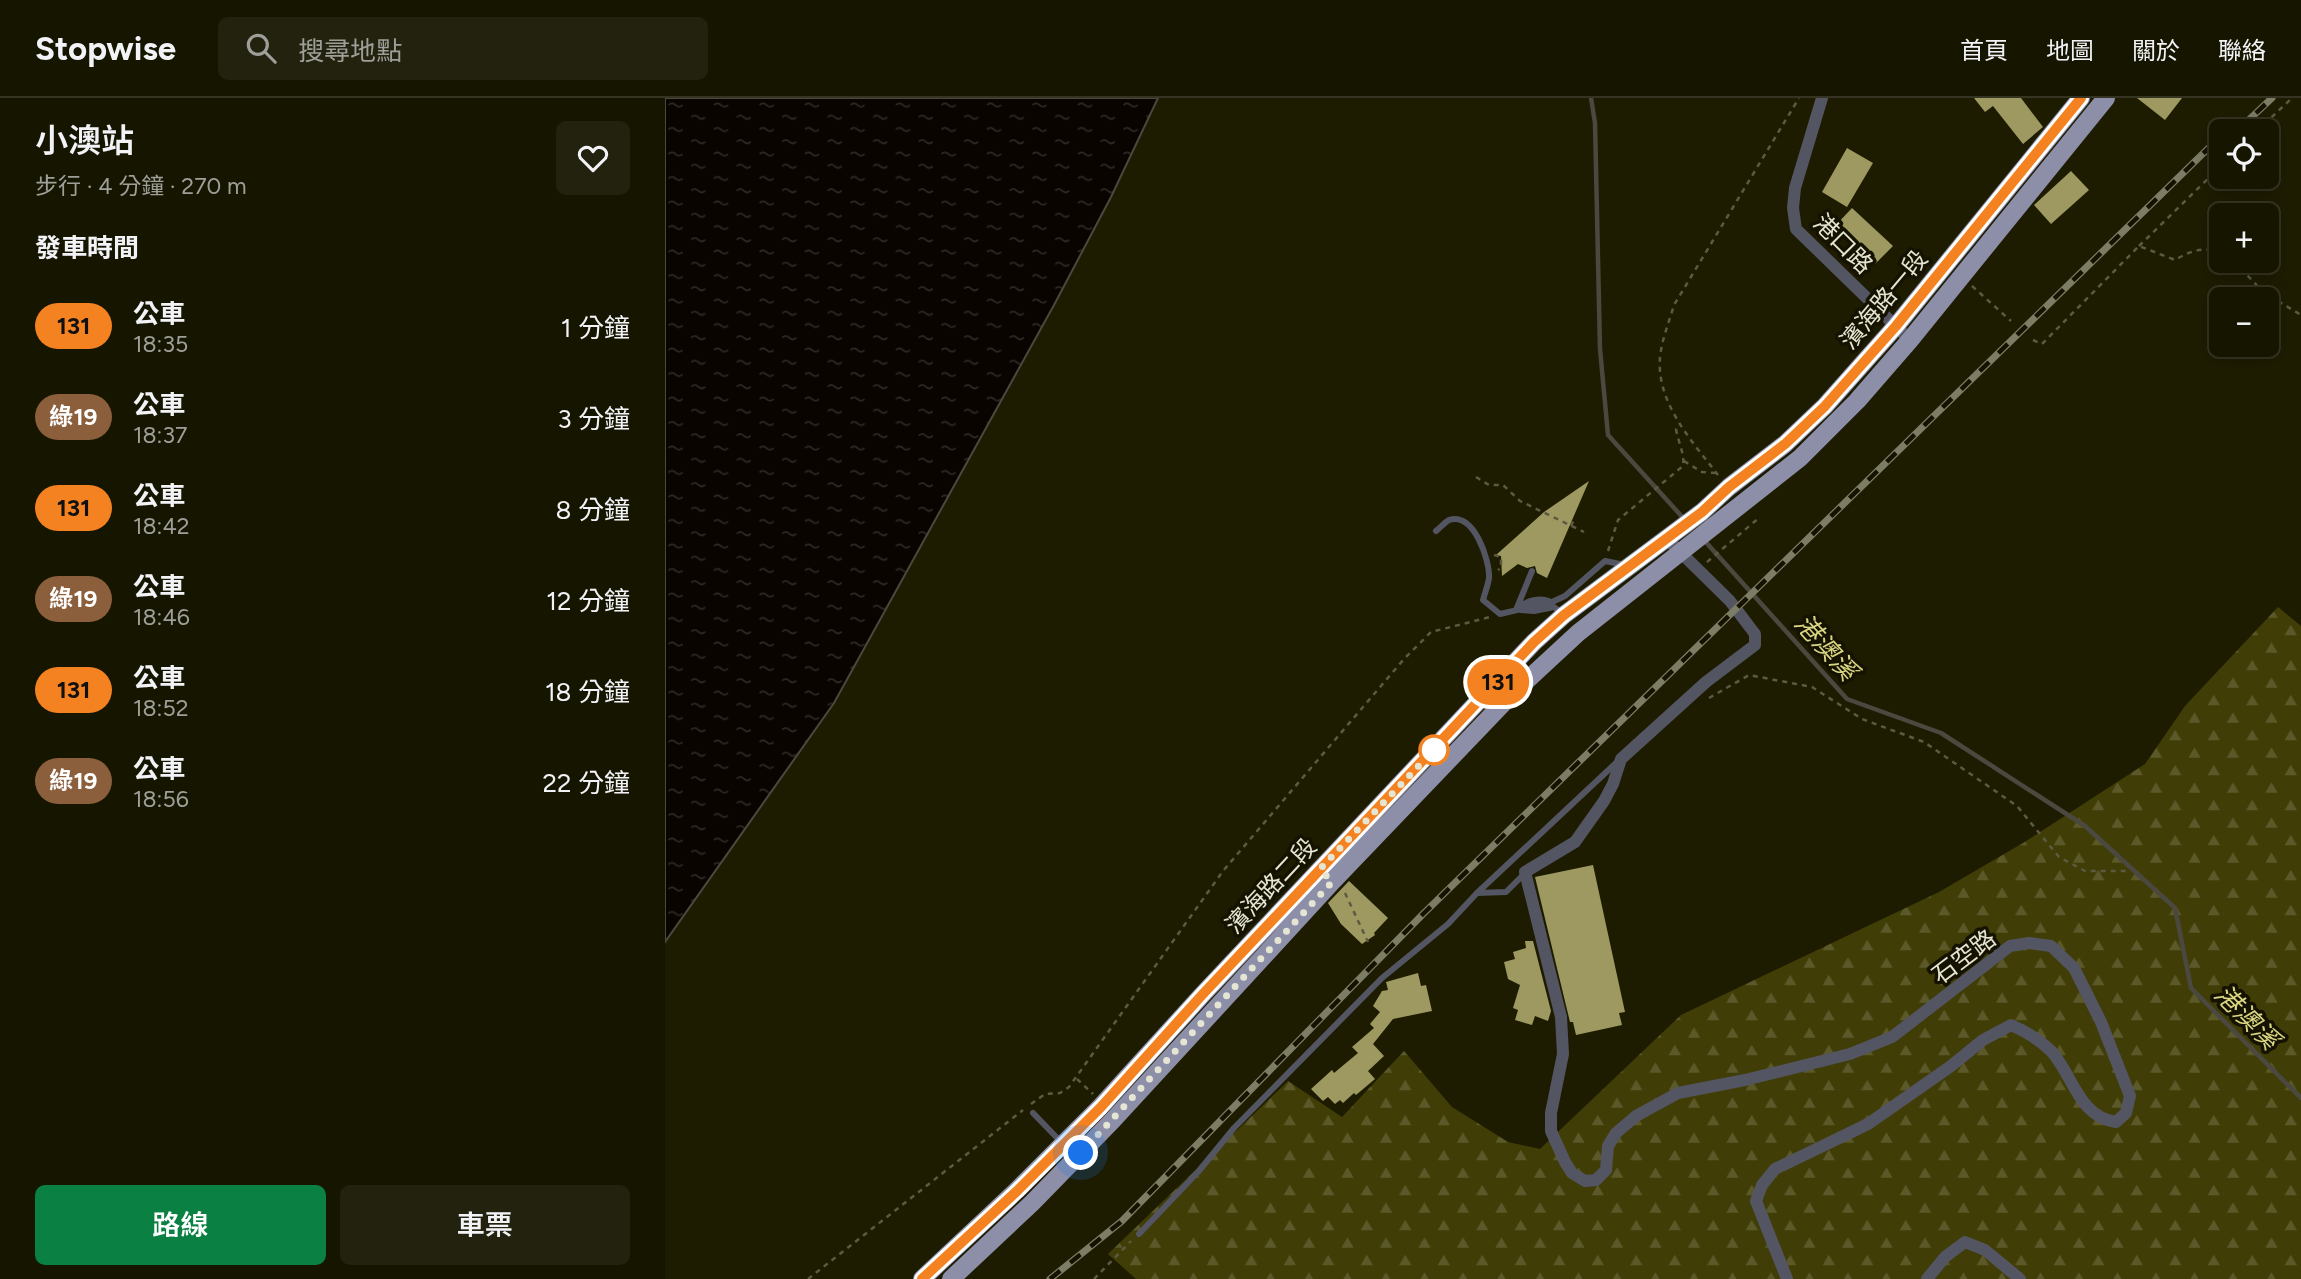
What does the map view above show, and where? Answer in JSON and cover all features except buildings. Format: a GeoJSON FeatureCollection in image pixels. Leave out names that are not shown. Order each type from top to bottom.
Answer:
{"type":"FeatureCollection","features":[{"type":"Feature","properties":{"kind":"main road","name":"濱海路一段"},"geometry":{"type":"LineString","coordinates":[[1666,538],[1785,444],[1815,415],[1896,326],[2081,98]]}},
{"type":"Feature","properties":{"kind":"main road","name":"濱海路一段"},"geometry":{"type":"LineString","coordinates":[[1680,552],[1800,458],[1857,401],[1910,340],[2103,99]]}},
{"type":"Feature","properties":{"kind":"main road"},"geometry":{"type":"LineString","coordinates":[[2010,184],[2026,197]]}},
{"type":"Feature","properties":{"kind":"main road","name":"濱海路二段"},"geometry":{"type":"LineString","coordinates":[[922,1279],[1103,1107],[1216,1009],[1331,879],[1385,802],[1534,642],[1564,615],[1666,538]]}},
{"type":"Feature","properties":{"kind":"main road","name":"濱海路二段"},"geometry":{"type":"LineString","coordinates":[[951,1279],[1032,1203],[1103,1107],[1202,995],[1401,812],[1513,694],[1578,634],[1680,552]]}},
{"type":"Feature","properties":{"kind":"main road"},"geometry":{"type":"LineString","coordinates":[[1498,681],[1513,694]]}},
{"type":"Feature","properties":{"kind":"main road"},"geometry":{"type":"LineString","coordinates":[[1385,802],[1401,812]]}},
{"type":"Feature","properties":{"kind":"main road"},"geometry":{"type":"LineString","coordinates":[[1202,995],[1216,1009]]}},
{"type":"Feature","properties":{"kind":"street","name":"港口路"},"geometry":{"type":"LineString","coordinates":[[1822,98],[1795,188],[1795,229],[1910,340]]}},
{"type":"Feature","properties":{"kind":"street"},"geometry":{"type":"LineString","coordinates":[[1525,872],[1575,842],[1604,801],[1621,759],[1706,682],[1755,645],[1755,634],[1730,601],[1666,538]]}},
{"type":"Feature","properties":{"kind":"street","name":"石空路"},"geometry":{"type":"LineString","coordinates":[[1525,872],[1562,1017],[1563,1054],[1551,1113],[1551,1130],[1572,1173],[1585,1181],[1596,1180],[1606,1170],[1608,1146],[1616,1133],[1636,1116],[1678,1093],[1745,1080],[1850,1054],[1892,1037],[2010,946],[2029,943],[2051,946],[2074,968],[2101,1023],[2130,1096],[2126,1113],[2116,1122],[2107,1121],[2085,1105],[2053,1053],[2032,1034],[2011,1026],[1983,1040],[1951,1066],[1868,1124],[1775,1169],[1762,1185],[1756,1201],[1787,1279]]}},
{"type":"Feature","properties":{"kind":"street"},"geometry":{"type":"LineString","coordinates":[[1927,1279],[1945,1257],[1965,1242],[1985,1250],[2020,1279]]}},
{"type":"Feature","properties":{"kind":"lane"},"geometry":{"type":"LineString","coordinates":[[1436,531],[1449,520],[1459,520],[1473,528],[1484,547],[1489,577],[1483,600],[1500,614],[1552,602],[1565,596],[1605,561],[1631,566]]}},
{"type":"Feature","properties":{"kind":"lane"},"geometry":{"type":"LineString","coordinates":[[1516,610],[1532,571]]}},
{"type":"Feature","properties":{"kind":"lane"},"geometry":{"type":"LineString","coordinates":[[1516,610],[1534,611],[1554,607],[1564,615]]}},
{"type":"Feature","properties":{"kind":"lane"},"geometry":{"type":"LineString","coordinates":[[1139,1234],[1198,1172],[1234,1128],[1382,978],[1448,924],[1477,892],[1621,759]]}},
{"type":"Feature","properties":{"kind":"lane"},"geometry":{"type":"LineString","coordinates":[[1477,892],[1506,892],[1525,872]]}},
{"type":"Feature","properties":{"kind":"lane"},"geometry":{"type":"LineString","coordinates":[[1033,1113],[1063,1144]]}},
{"type":"Feature","properties":{"kind":"path"},"geometry":{"type":"LineString","coordinates":[[1721,480],[1680,424],[1664,391],[1660,359],[1664,337],[1674,305],[1799,98]]}},
{"type":"Feature","properties":{"kind":"path"},"geometry":{"type":"LineString","coordinates":[[2270,119],[2292,98]]}},
{"type":"Feature","properties":{"kind":"path"},"geometry":{"type":"LineString","coordinates":[[2033,340],[2042,344],[2209,178]]}},
{"type":"Feature","properties":{"kind":"path"},"geometry":{"type":"LineString","coordinates":[[2139,246],[2175,260],[2193,250],[2209,250]]}},
{"type":"Feature","properties":{"kind":"path"},"geometry":{"type":"LineString","coordinates":[[2245,273],[2263,292],[2301,315]]}},
{"type":"Feature","properties":{"kind":"path"},"geometry":{"type":"LineString","coordinates":[[1961,275],[2011,321]]}},
{"type":"Feature","properties":{"kind":"path"},"geometry":{"type":"LineString","coordinates":[[1605,561],[1618,520],[1683,466],[1676,429],[1680,424]]}},
{"type":"Feature","properties":{"kind":"path"},"geometry":{"type":"LineString","coordinates":[[1684,461],[1702,472],[1717,474]]}},
{"type":"Feature","properties":{"kind":"path"},"geometry":{"type":"LineString","coordinates":[[1476,477],[1489,485],[1503,485],[1520,501],[1584,532]]}},
{"type":"Feature","properties":{"kind":"path"},"geometry":{"type":"LineString","coordinates":[[1571,526],[1575,517]]}},
{"type":"Feature","properties":{"kind":"path"},"geometry":{"type":"LineString","coordinates":[[1704,564],[1760,517]]}},
{"type":"Feature","properties":{"kind":"path"},"geometry":{"type":"LineString","coordinates":[[808,1279],[1027,1107],[1045,1094],[1060,1093],[1069,1087],[1223,872],[1404,659],[1431,632],[1500,614]]}},
{"type":"Feature","properties":{"kind":"path"},"geometry":{"type":"LineString","coordinates":[[1705,700],[1749,675],[1812,687],[1862,719],[1924,742],[2017,806],[2059,857],[2085,870],[2128,871]]}},
{"type":"Feature","properties":{"kind":"path"},"geometry":{"type":"LineString","coordinates":[[1331,879],[1368,942]]}},
{"type":"Feature","properties":{"kind":"path"},"geometry":{"type":"LineString","coordinates":[[1076,1079],[1103,1107]]}},
{"type":"Feature","properties":{"kind":"path"},"geometry":{"type":"LineString","coordinates":[[1094,1279],[1139,1234]]}},
{"type":"Feature","properties":{"kind":"green space"},"geometry":{"type":"Polygon","coordinates":[[[2278,607],[2301,626],[2301,1279],[1136,1279],[1108,1254],[1288,1081],[1342,1117],[1404,1051],[1452,1107],[1508,1142],[1540,1149],[1681,1015],[1939,892],[2023,843],[2145,764],[2185,706],[2278,607]]]}},
{"type":"Feature","properties":{"kind":"water"},"geometry":{"type":"Polygon","coordinates":[[[665,98],[1158,98],[1111,197],[1054,305],[834,703],[665,942],[665,98]]]}},
{"type":"Feature","properties":{"kind":"waterway","name":"港澳溪"},"geometry":{"type":"LineString","coordinates":[[1591,98],[1595,123],[1600,349],[1608,435],[1685,520]]}},
{"type":"Feature","properties":{"kind":"waterway","name":"港澳溪"},"geometry":{"type":"LineString","coordinates":[[1703,539],[1847,699],[1941,733],[2085,826],[2175,908],[2191,988],[2301,1098]]}},
{"type":"Feature","properties":{"kind":"railway"},"geometry":{"type":"LineString","coordinates":[[2250,119],[2272,98]]}},
{"type":"Feature","properties":{"kind":"railway"},"geometry":{"type":"LineString","coordinates":[[1050,1279],[1122,1221],[1423,914],[2209,148]]}},
{"type":"Feature","properties":{"kind":"bus line","name":"131"},"geometry":{"type":"LineString","coordinates":[[922,1279],[1017,1191],[1101,1107],[1202,995],[1534,642],[1564,615],[1702,512],[1729,487],[1785,444],[1825,406],[1896,326],[2081,98]]}},
{"type":"Feature","properties":{"kind":"route"},"geometry":{"type":"LineString","coordinates":[[1081,1153],[1332,882],[1320,869],[1434,750]]}}]}
